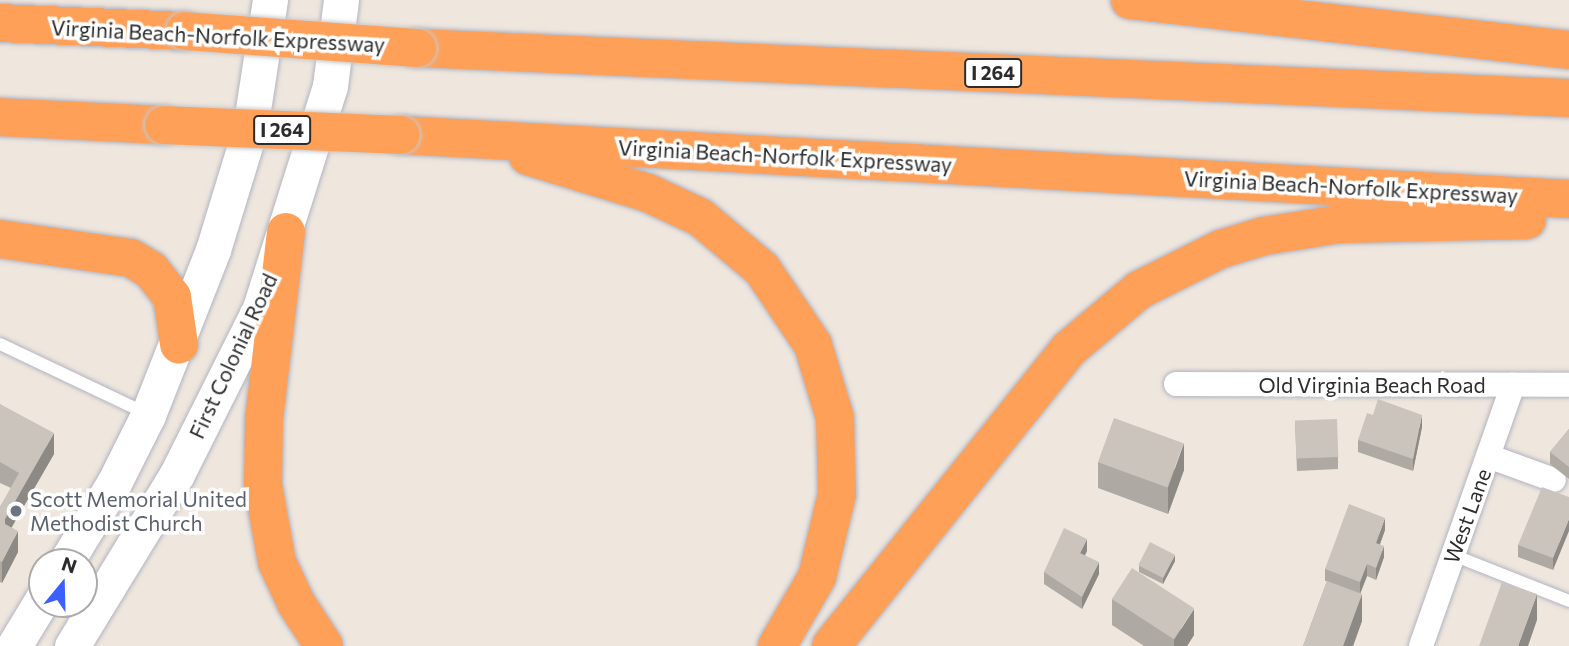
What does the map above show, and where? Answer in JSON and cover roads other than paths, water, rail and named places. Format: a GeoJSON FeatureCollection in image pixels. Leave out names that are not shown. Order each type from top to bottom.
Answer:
{"type":"FeatureCollection","features":[{"type":"Feature","properties":{"kind":"highway"},"geometry":{"type":"LineString","coordinates":[[1130,0],[1569,50]]}},
{"type":"Feature","properties":{"kind":"highway","name":"Virginia Beach-Norfolk Expressway"},"geometry":{"type":"LineString","coordinates":[[0,23],[185,31],[417,48],[1569,98]]}},
{"type":"Feature","properties":{"kind":"highway","name":"Virginia Beach-Norfolk Expressway"},"geometry":{"type":"LineString","coordinates":[[0,117],[401,135],[1569,199]]}},
{"type":"Feature","properties":{"kind":"highway"},"geometry":{"type":"LineString","coordinates":[[472,139],[648,193],[700,216],[762,269],[792,307],[813,345],[830,397],[839,451],[837,494],[817,577],[777,646]]}},
{"type":"Feature","properties":{"kind":"highway"},"geometry":{"type":"LineString","coordinates":[[831,646],[1069,349],[1139,290],[1221,249],[1277,234],[1340,224],[1569,219]]}},
{"type":"Feature","properties":{"kind":"highway"},"geometry":{"type":"LineString","coordinates":[[286,232],[264,420],[263,485],[277,562],[296,603],[324,646]]}},
{"type":"Feature","properties":{"kind":"highway"},"geometry":{"type":"LineString","coordinates":[[0,239],[131,258],[151,270],[172,297],[178,344]]}},
{"type":"Feature","properties":{"kind":"main road"},"geometry":{"type":"LineString","coordinates":[[75,548],[114,483],[148,415],[178,344],[250,129],[270,0]]}},
{"type":"Feature","properties":{"kind":"main road","name":"First Colonial Road"},"geometry":{"type":"LineString","coordinates":[[72,646],[215,404],[260,308],[330,86],[341,0]]}},
{"type":"Feature","properties":{"kind":"main road"},"geometry":{"type":"LineString","coordinates":[[14,646],[31,618]]}},
{"type":"Feature","properties":{"kind":"street","name":"Old Virginia Beach Road"},"geometry":{"type":"LineString","coordinates":[[1176,384],[1569,385]]}},
{"type":"Feature","properties":{"kind":"street","name":"West Lane"},"geometry":{"type":"LineString","coordinates":[[1421,646],[1513,386]]}},
{"type":"Feature","properties":{"kind":"street"},"geometry":{"type":"LineString","coordinates":[[1488,456],[1554,480]]}},
{"type":"Feature","properties":{"kind":"lane"},"geometry":{"type":"LineString","coordinates":[[0,344],[148,415]]}},
{"type":"Feature","properties":{"kind":"lane"},"geometry":{"type":"LineString","coordinates":[[1453,555],[1569,601]]}},
{"type":"Feature","properties":{"kind":"place","name":"Scott Memorial United Methodist Church"},"geometry":{"type":"Point","coordinates":[16,511]}}]}
